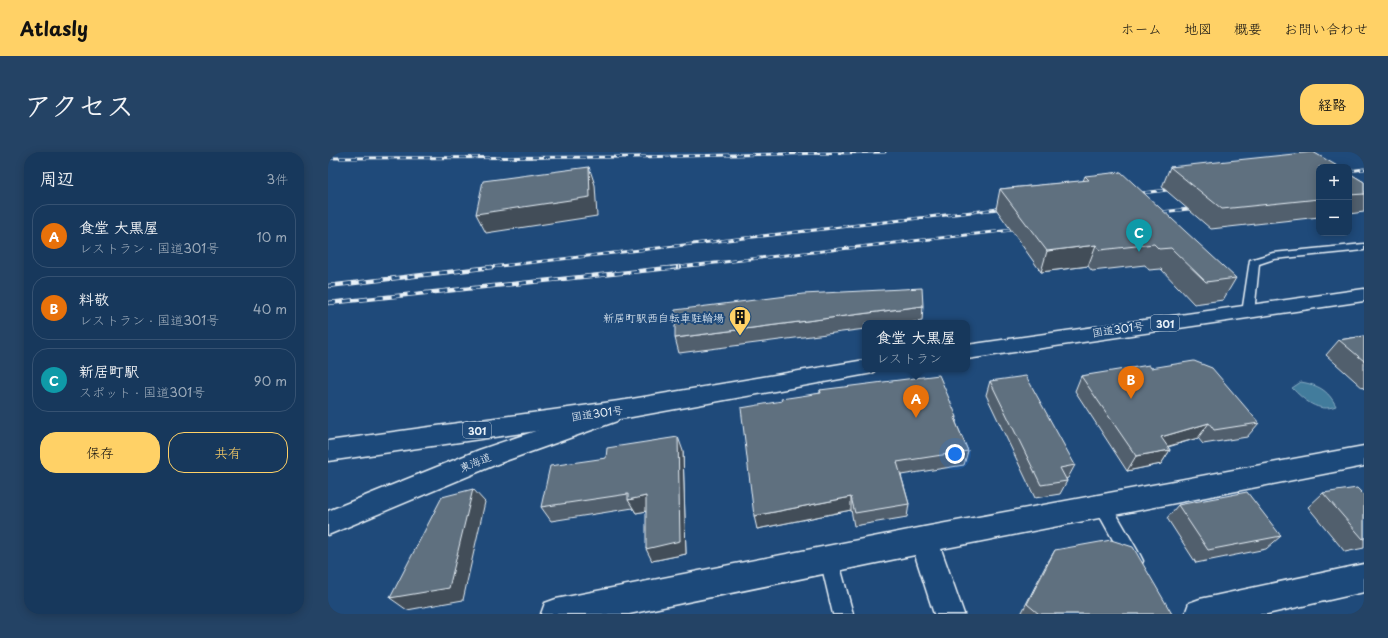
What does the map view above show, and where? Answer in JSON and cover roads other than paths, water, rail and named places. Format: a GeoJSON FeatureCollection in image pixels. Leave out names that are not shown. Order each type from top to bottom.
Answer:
{"type":"FeatureCollection","features":[{"type":"Feature","properties":{"kind":"main road","name":"国道301号"},"geometry":{"type":"LineString","coordinates":[[970,352],[1050,339],[1248,313],[1364,295]]}},
{"type":"Feature","properties":{"kind":"main road","name":"国道301号"},"geometry":{"type":"LineString","coordinates":[[328,451],[626,409],[862,369]]}},
{"type":"Feature","properties":{"kind":"main road","name":"東海道"},"geometry":{"type":"LineString","coordinates":[[328,523],[488,457],[626,409]]}},
{"type":"Feature","properties":{"kind":"main road"},"geometry":{"type":"LineString","coordinates":[[556,614],[924,540],[1364,456]]}},
{"type":"Feature","properties":{"kind":"main road"},"geometry":{"type":"LineString","coordinates":[[924,540],[949,614]]}},
{"type":"Feature","properties":{"kind":"main road"},"geometry":{"type":"LineString","coordinates":[[1200,614],[1364,578]]}},
{"type":"Feature","properties":{"kind":"lane"},"geometry":{"type":"LineString","coordinates":[[1248,313],[1254,262],[1273,256],[1364,247]]}},
{"type":"Feature","properties":{"kind":"lane"},"geometry":{"type":"LineString","coordinates":[[1103,506],[1142,574]]}},
{"type":"Feature","properties":{"kind":"lane"},"geometry":{"type":"LineString","coordinates":[[829,559],[843,614]]}},
{"type":"Feature","properties":{"kind":"water"},"geometry":{"type":"Polygon","coordinates":[[[1301,382],[1322,389],[1330,396],[1336,406],[1329,408],[1317,407],[1306,401],[1292,388],[1301,382]]]}},
{"type":"Feature","properties":{"kind":"railway"},"geometry":{"type":"LineString","coordinates":[[328,158],[635,157],[885,152]]}},
{"type":"Feature","properties":{"kind":"railway"},"geometry":{"type":"LineString","coordinates":[[1352,171],[1364,169]]}},
{"type":"Feature","properties":{"kind":"railway"},"geometry":{"type":"LineString","coordinates":[[1133,194],[1176,189]]}},
{"type":"Feature","properties":{"kind":"railway"},"geometry":{"type":"LineString","coordinates":[[483,268],[1007,208]]}},
{"type":"Feature","properties":{"kind":"railway"},"geometry":{"type":"LineString","coordinates":[[1152,213],[1198,208]]}},
{"type":"Feature","properties":{"kind":"railway"},"geometry":{"type":"LineString","coordinates":[[679,267],[1021,229]]}},
{"type":"Feature","properties":{"kind":"railway"},"geometry":{"type":"LineString","coordinates":[[328,286],[492,267]]}},
{"type":"Feature","properties":{"kind":"railway"},"geometry":{"type":"LineString","coordinates":[[328,303],[679,267]]}},
{"type":"Feature","properties":{"kind":"railway"},"geometry":{"type":"LineString","coordinates":[[670,268],[679,267]]}},
{"type":"Feature","properties":{"kind":"place","name":"新居町駅"},"geometry":{"type":"Point","coordinates":[1139,252]}},
{"type":"Feature","properties":{"kind":"place","name":"新居町駅西自転車駐輪場"},"geometry":{"type":"Point","coordinates":[740,336]}},
{"type":"Feature","properties":{"kind":"place","name":"料敬"},"geometry":{"type":"Point","coordinates":[1131,399]}},
{"type":"Feature","properties":{"kind":"place","name":"食堂 大黒屋"},"geometry":{"type":"Point","coordinates":[916,418]}}]}
